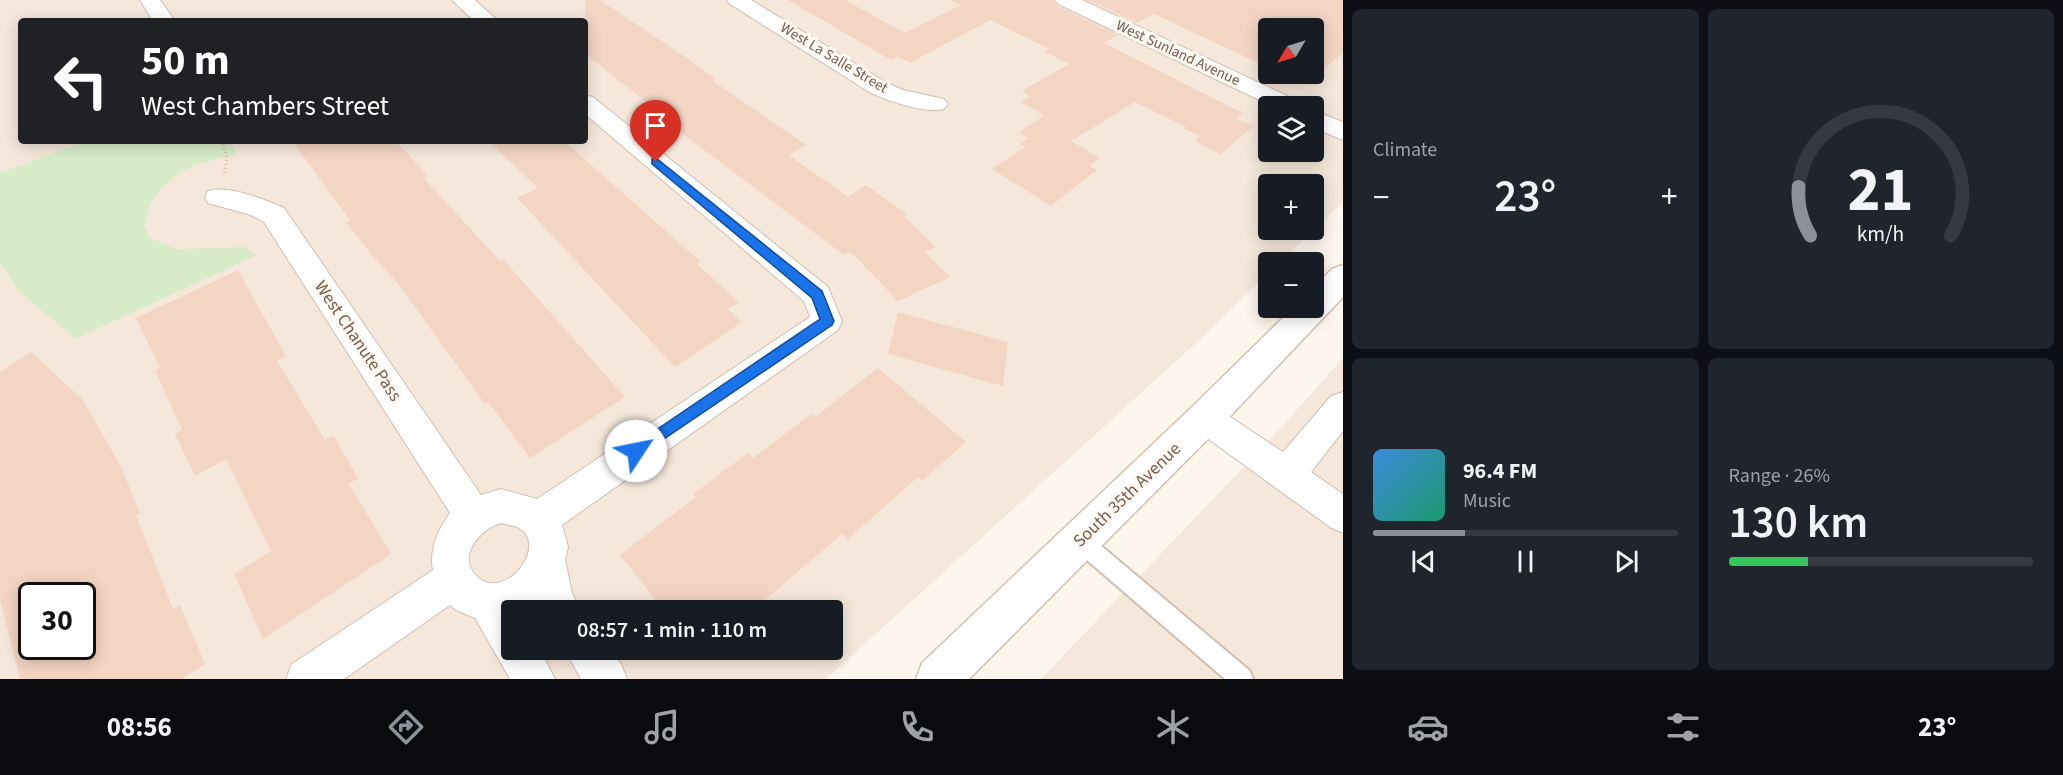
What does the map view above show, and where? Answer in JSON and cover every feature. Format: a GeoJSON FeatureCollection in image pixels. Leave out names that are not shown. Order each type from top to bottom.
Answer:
{"type":"FeatureCollection","features":[{"type":"Feature","properties":{"kind":"main road","name":"South 35th Avenue"},"geometry":{"type":"LineString","coordinates":[[1324,297],[1343,277]]}},
{"type":"Feature","properties":{"kind":"main road","name":"South 35th Avenue"},"geometry":{"type":"LineString","coordinates":[[938,679],[1205,418],[1303,318]]}},
{"type":"Feature","properties":{"kind":"street"},"geometry":{"type":"LineString","coordinates":[[150,0],[162,18]]}},
{"type":"Feature","properties":{"kind":"street"},"geometry":{"type":"LineString","coordinates":[[462,0],[483,18]]}},
{"type":"Feature","properties":{"kind":"street","name":"West La Salle Street"},"geometry":{"type":"LineString","coordinates":[[737,0],[879,88],[896,95],[936,104]]}},
{"type":"Feature","properties":{"kind":"street","name":"West Sunland Avenue"},"geometry":{"type":"LineString","coordinates":[[1065,0],[1269,96]]}},
{"type":"Feature","properties":{"kind":"street"},"geometry":{"type":"LineString","coordinates":[[539,519],[827,321],[817,295],[588,104]]}},
{"type":"Feature","properties":{"kind":"street"},"geometry":{"type":"LineString","coordinates":[[1324,123],[1343,132]]}},
{"type":"Feature","properties":{"kind":"street","name":"West Chanute Pass"},"geometry":{"type":"LineString","coordinates":[[218,197],[260,208],[274,215],[474,517]]}},
{"type":"Feature","properties":{"kind":"street"},"geometry":{"type":"LineString","coordinates":[[1286,475],[1343,406]]}},
{"type":"Feature","properties":{"kind":"street"},"geometry":{"type":"LineString","coordinates":[[1205,418],[1343,515]]}},
{"type":"Feature","properties":{"kind":"street"},"geometry":{"type":"LineString","coordinates":[[547,563],[530,588],[517,597],[502,602],[488,602],[474,598],[462,590],[453,579],[450,552],[455,538],[474,517],[501,506],[528,511],[539,519],[547,532],[549,547],[547,563],[554,600]]}},
{"type":"Feature","properties":{"kind":"street"},"geometry":{"type":"LineString","coordinates":[[307,679],[453,579]]}},
{"type":"Feature","properties":{"kind":"street"},"geometry":{"type":"LineString","coordinates":[[488,602],[501,623]]}},
{"type":"Feature","properties":{"kind":"street"},"geometry":{"type":"LineString","coordinates":[[522,660],[534,679]]}},
{"type":"Feature","properties":{"kind":"street"},"geometry":{"type":"LineString","coordinates":[[593,660],[606,679]]}},
{"type":"Feature","properties":{"kind":"lane"},"geometry":{"type":"LineString","coordinates":[[1080,541],[1242,679]]}},
{"type":"Feature","properties":{"kind":"path"},"geometry":{"type":"LineString","coordinates":[[218,197],[227,157],[222,144]]}},
{"type":"Feature","properties":{"kind":"shaded area"},"geometry":{"type":"Polygon","coordinates":[[[0,0],[1343,0],[1343,202],[1324,220],[1324,174],[1258,174],[1258,240],[1303,240],[1291,252],[1258,252],[1258,284],[1196,343],[826,679],[0,679],[0,0]]]}},
{"type":"Feature","properties":{"kind":"shaded area"},"geometry":{"type":"Polygon","coordinates":[[[1343,358],[1343,679],[1041,679],[1278,431],[1343,358]]]}},
{"type":"Feature","properties":{"kind":"green space"},"geometry":{"type":"Polygon","coordinates":[[[78,144],[232,144],[237,154],[191,167],[167,183],[150,208],[144,225],[150,238],[177,249],[245,247],[257,255],[75,339],[18,290],[0,263],[0,173],[78,144]]]}},
{"type":"Feature","properties":{"kind":"building"},"geometry":{"type":"Polygon","coordinates":[[[585,0],[600,0],[687,58],[716,79],[713,81],[806,145],[789,155],[848,197],[866,185],[907,214],[904,216],[936,247],[925,252],[950,277],[898,301],[850,251],[844,255],[663,119],[666,117],[588,56],[588,18],[585,18],[585,0]]]}},
{"type":"Feature","properties":{"kind":"building"},"geometry":{"type":"Polygon","coordinates":[[[788,0],[845,0],[905,33],[961,5],[950,0],[1053,0],[1057,6],[1118,35],[1104,43],[1243,113],[1237,118],[1254,126],[1220,154],[1195,141],[1200,136],[1184,129],[1186,127],[1135,102],[1071,141],[1100,158],[1089,166],[1097,170],[1051,206],[992,169],[1025,147],[1020,144],[1029,138],[1019,133],[1044,115],[1021,102],[1030,97],[1022,91],[1069,64],[1045,52],[1049,49],[990,20],[910,63],[898,56],[891,60],[788,0]]]}},
{"type":"Feature","properties":{"kind":"building"},"geometry":{"type":"Polygon","coordinates":[[[1087,0],[1343,0],[1343,53],[1324,69],[1324,18],[1258,18],[1258,63],[1154,14],[1137,23],[1087,0]]]}},
{"type":"Feature","properties":{"kind":"building"},"geometry":{"type":"Polygon","coordinates":[[[294,144],[399,144],[428,176],[424,178],[500,261],[503,259],[625,397],[530,458],[488,402],[485,404],[399,285],[346,222],[350,220],[294,144]]]}},
{"type":"Feature","properties":{"kind":"building"},"geometry":{"type":"Polygon","coordinates":[[[491,144],[567,144],[701,262],[697,264],[739,302],[728,309],[742,322],[675,367],[517,198],[538,188],[491,144]]]}},
{"type":"Feature","properties":{"kind":"building"},"geometry":{"type":"Polygon","coordinates":[[[238,270],[286,356],[277,361],[325,440],[333,435],[358,478],[349,484],[391,554],[263,639],[234,574],[271,551],[226,459],[195,476],[175,434],[182,430],[155,370],[160,368],[136,318],[238,270]]]}},
{"type":"Feature","properties":{"kind":"building"},"geometry":{"type":"Polygon","coordinates":[[[898,312],[1008,342],[1003,386],[888,354],[898,312]]]}},
{"type":"Feature","properties":{"kind":"building"},"geometry":{"type":"Polygon","coordinates":[[[31,352],[83,400],[121,467],[140,513],[136,515],[173,609],[180,605],[205,664],[182,679],[20,679],[0,599],[0,372],[31,352]]]}},
{"type":"Feature","properties":{"kind":"building"},"geometry":{"type":"Polygon","coordinates":[[[878,368],[966,442],[922,481],[918,477],[848,539],[842,534],[765,600],[655,600],[620,555],[696,497],[693,494],[748,453],[753,458],[811,414],[815,417],[878,368]]]}},
{"type":"Feature","properties":{"kind":"route"},"geometry":{"type":"LineString","coordinates":[[636,451],[827,321],[817,295],[656,162]]}}]}
